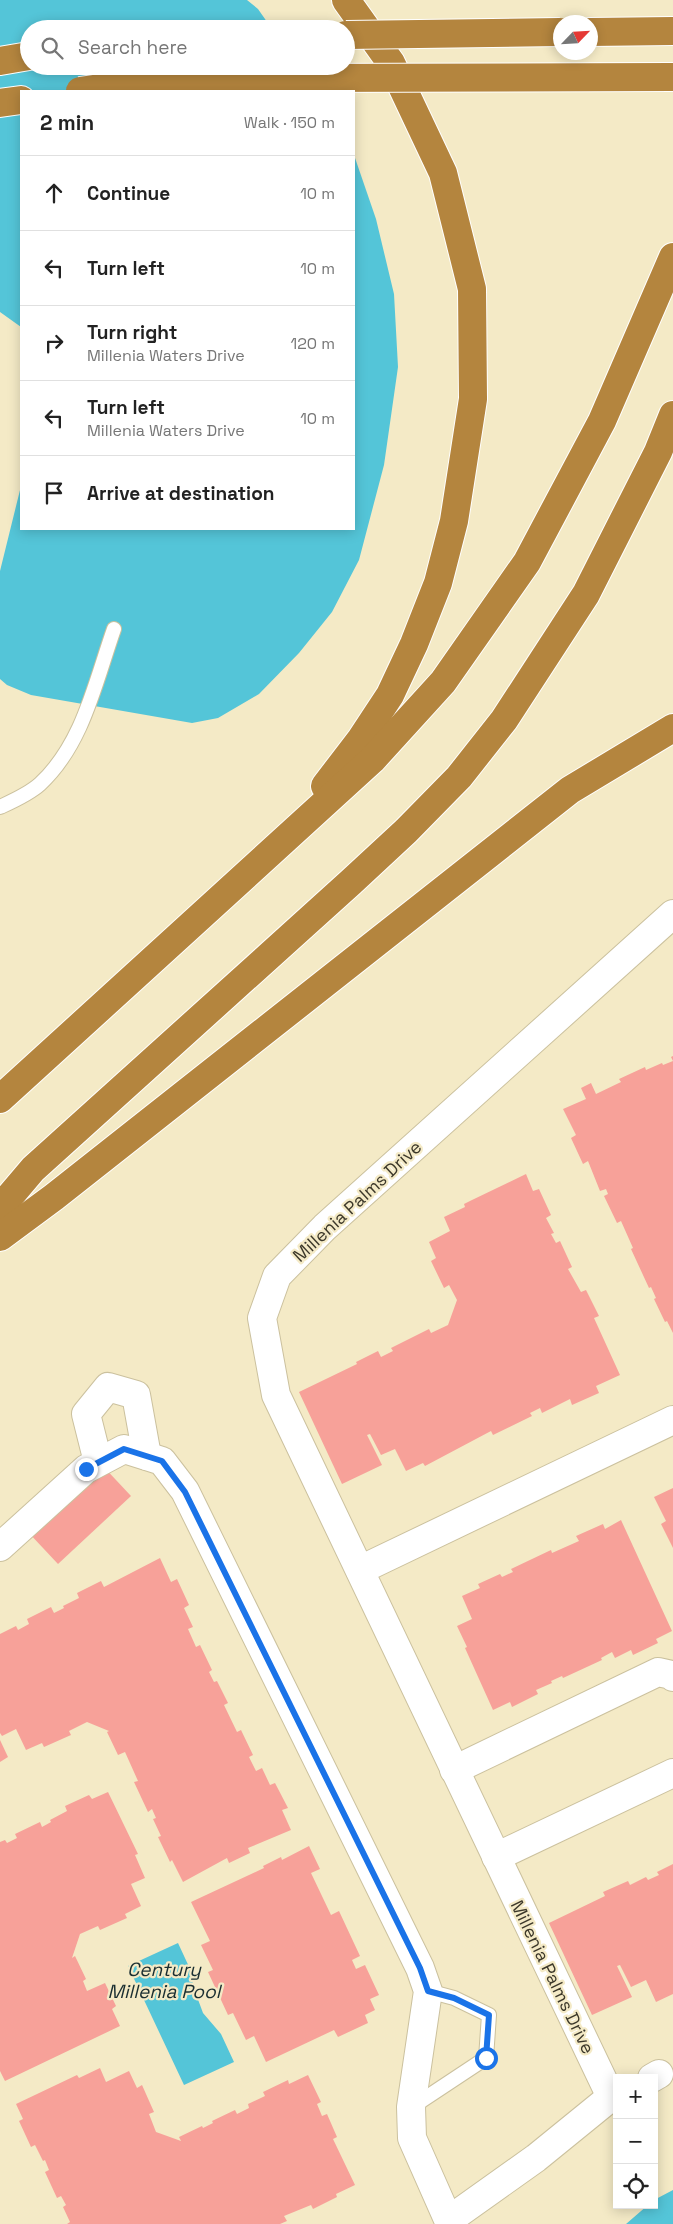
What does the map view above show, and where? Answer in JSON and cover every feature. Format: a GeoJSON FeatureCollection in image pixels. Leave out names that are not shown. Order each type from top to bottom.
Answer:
{"type":"FeatureCollection","features":[{"type":"Feature","properties":{"kind":"highway"},"geometry":{"type":"LineString","coordinates":[[251,872],[310,804],[362,739],[390,694],[402,669],[438,583],[443,565],[454,521],[472,399],[472,289],[443,173],[391,63],[346,0]]}},
{"type":"Feature","properties":{"kind":"highway"},"geometry":{"type":"LineString","coordinates":[[355,35],[553,32]]}},
{"type":"Feature","properties":{"kind":"highway"},"geometry":{"type":"LineString","coordinates":[[598,32],[673,32]]}},
{"type":"Feature","properties":{"kind":"highway"},"geometry":{"type":"LineString","coordinates":[[0,61],[20,58]]}},
{"type":"Feature","properties":{"kind":"highway"},"geometry":{"type":"LineString","coordinates":[[87,90],[113,86],[290,78],[673,77]]}},
{"type":"Feature","properties":{"kind":"highway"},"geometry":{"type":"LineString","coordinates":[[0,103],[20,100]]}},
{"type":"Feature","properties":{"kind":"highway"},"geometry":{"type":"LineString","coordinates":[[0,1099],[372,760],[443,682],[527,562],[602,421],[673,257]]}},
{"type":"Feature","properties":{"kind":"highway"},"geometry":{"type":"LineString","coordinates":[[0,1208],[33,1168],[358,876],[459,777],[504,720],[586,594],[658,452],[673,415]]}},
{"type":"Feature","properties":{"kind":"highway"},"geometry":{"type":"LineString","coordinates":[[0,1237],[70,1185],[570,790],[673,728]]}},
{"type":"Feature","properties":{"kind":"street","name":"Millenia Palms Drive"},"geometry":{"type":"LineString","coordinates":[[613,2094],[580,2034],[276,1395],[262,1318],[277,1276],[325,1227],[673,914]]}},
{"type":"Feature","properties":{"kind":"street"},"geometry":{"type":"LineString","coordinates":[[98,1462],[86,1414],[108,1386],[136,1395],[147,1456]]}},
{"type":"Feature","properties":{"kind":"street"},"geometry":{"type":"LineString","coordinates":[[360,1570],[673,1420]]}},
{"type":"Feature","properties":{"kind":"street"},"geometry":{"type":"LineString","coordinates":[[0,1547],[86,1469],[124,1449],[162,1461],[185,1492],[420,1968],[428,1991],[411,2108],[412,2138],[450,2222]]}},
{"type":"Feature","properties":{"kind":"street"},"geometry":{"type":"LineString","coordinates":[[454,1770],[658,1672],[672,1675],[673,1677]]}},
{"type":"Feature","properties":{"kind":"street"},"geometry":{"type":"LineString","coordinates":[[496,1857],[673,1773]]}},
{"type":"Feature","properties":{"kind":"street","name":"Millenia Palms Drive"},"geometry":{"type":"LineString","coordinates":[[450,2222],[536,2158],[613,2097]]}},
{"type":"Feature","properties":{"kind":"lane"},"geometry":{"type":"LineString","coordinates":[[0,807],[38,786],[58,764],[77,735],[114,629]]}},
{"type":"Feature","properties":{"kind":"lane"},"geometry":{"type":"LineString","coordinates":[[411,2108],[486,2058],[489,2015],[454,1998],[428,1991]]}},
{"type":"Feature","properties":{"kind":"water"},"geometry":{"type":"Polygon","coordinates":[[[0,0],[247,0],[258,9],[266,20],[20,20],[20,75],[305,75],[316,90],[20,90],[20,326],[0,312],[0,0]]]}},
{"type":"Feature","properties":{"kind":"water"},"geometry":{"type":"Polygon","coordinates":[[[355,158],[376,219],[394,294],[398,367],[384,465],[359,560],[332,612],[299,653],[259,694],[218,718],[192,723],[31,695],[7,685],[0,679],[0,571],[20,490],[20,530],[355,530],[355,158]]]}},
{"type":"Feature","properties":{"kind":"water","name":"Century Millenia Pool"},"geometry":{"type":"Polygon","coordinates":[[[178,1943],[191,1971],[193,1986],[203,2013],[221,2034],[234,2062],[184,2085],[128,1966],[178,1943]]]}},
{"type":"Feature","properties":{"kind":"water"},"geometry":{"type":"Polygon","coordinates":[[[673,2190],[673,2224],[626,2224],[643,2209],[658,2209],[658,2198],[673,2190]]]}},
{"type":"Feature","properties":{"kind":"building"},"geometry":{"type":"Polygon","coordinates":[[[673,1061],[673,1333],[667,1321],[665,1322],[654,1299],[656,1298],[651,1287],[649,1288],[631,1249],[633,1248],[621,1221],[617,1223],[604,1196],[608,1194],[606,1189],[600,1191],[588,1161],[583,1164],[571,1138],[576,1135],[563,1109],[586,1099],[581,1088],[591,1083],[596,1094],[621,1082],[619,1079],[645,1067],[646,1070],[662,1063],[663,1065],[673,1061]]]}},
{"type":"Feature","properties":{"kind":"building"},"geometry":{"type":"Polygon","coordinates":[[[526,1174],[533,1191],[539,1189],[551,1215],[546,1218],[554,1233],[551,1234],[556,1243],[560,1241],[572,1267],[568,1269],[581,1292],[586,1290],[599,1316],[594,1318],[620,1375],[596,1386],[599,1393],[572,1405],[570,1399],[542,1413],[540,1408],[530,1413],[532,1416],[493,1435],[491,1431],[425,1466],[423,1463],[406,1471],[395,1449],[381,1455],[370,1434],[367,1435],[382,1465],[342,1484],[299,1392],[357,1364],[356,1362],[378,1351],[381,1357],[393,1351],[391,1348],[429,1329],[431,1333],[448,1325],[457,1300],[449,1285],[444,1288],[431,1261],[436,1258],[429,1242],[450,1231],[444,1217],[465,1207],[464,1204],[526,1174]]]}},
{"type":"Feature","properties":{"kind":"building"},"geometry":{"type":"Polygon","coordinates":[[[101,1464],[131,1496],[58,1564],[28,1532],[101,1464]]]}},
{"type":"Feature","properties":{"kind":"building"},"geometry":{"type":"Polygon","coordinates":[[[673,1488],[673,1548],[661,1524],[666,1521],[654,1497],[673,1488]]]}},
{"type":"Feature","properties":{"kind":"building"},"geometry":{"type":"Polygon","coordinates":[[[621,1520],[672,1631],[656,1639],[658,1643],[633,1655],[631,1650],[615,1658],[612,1652],[601,1658],[602,1660],[563,1678],[562,1676],[551,1681],[552,1683],[536,1690],[538,1694],[512,1707],[510,1702],[493,1710],[457,1626],[472,1619],[462,1596],[480,1588],[478,1584],[500,1574],[502,1577],[513,1572],[511,1569],[551,1550],[552,1553],[579,1541],[576,1536],[603,1524],[605,1529],[621,1520]]]}},
{"type":"Feature","properties":{"kind":"building"},"geometry":{"type":"Polygon","coordinates":[[[160,1558],[171,1582],[177,1579],[189,1605],[184,1608],[193,1627],[188,1629],[196,1647],[200,1645],[212,1670],[209,1672],[214,1682],[217,1681],[228,1703],[224,1705],[237,1732],[241,1730],[253,1755],[249,1757],[256,1771],[262,1768],[270,1785],[275,1783],[288,1808],[282,1810],[291,1830],[248,1848],[250,1853],[229,1863],[227,1858],[183,1882],[172,1860],[170,1862],[158,1837],[161,1836],[153,1819],[156,1818],[152,1809],[148,1812],[134,1782],[138,1781],[125,1752],[118,1755],[107,1732],[109,1731],[87,1722],[69,1731],[71,1735],[44,1747],[42,1743],[26,1750],[16,1729],[2,1736],[0,1733],[0,1634],[16,1626],[18,1630],[29,1624],[27,1619],[51,1607],[54,1613],[64,1608],[63,1606],[79,1598],[77,1593],[101,1581],[104,1587],[160,1558]]]}},
{"type":"Feature","properties":{"kind":"building"},"geometry":{"type":"Polygon","coordinates":[[[0,1740],[8,1757],[0,1762],[0,1740]]]}},
{"type":"Feature","properties":{"kind":"building"},"geometry":{"type":"Polygon","coordinates":[[[108,1792],[138,1854],[135,1855],[145,1878],[131,1884],[141,1906],[125,1914],[127,1918],[100,1930],[98,1926],[80,1934],[72,1958],[75,1956],[86,1979],[83,1981],[87,1991],[105,1983],[116,2006],[112,2009],[120,2026],[5,2081],[0,2071],[0,1842],[5,1840],[7,1843],[17,1838],[15,1834],[40,1822],[42,1827],[51,1822],[50,1820],[67,1811],[65,1806],[89,1795],[92,1799],[108,1792]]]}},
{"type":"Feature","properties":{"kind":"building"},"geometry":{"type":"Polygon","coordinates":[[[309,1846],[320,1869],[311,1873],[331,1915],[339,1911],[360,1956],[352,1960],[356,1969],[365,1965],[379,1995],[370,1999],[375,2010],[365,2015],[368,2023],[338,2037],[334,2030],[266,2062],[254,2036],[246,2040],[233,2013],[228,2015],[208,1972],[213,1970],[201,1945],[210,1941],[191,1902],[264,1868],[263,1866],[281,1857],[282,1860],[309,1846]]]}},
{"type":"Feature","properties":{"kind":"building"},"geometry":{"type":"Polygon","coordinates":[[[673,1864],[673,1994],[656,2002],[646,1980],[631,1987],[620,1965],[617,1966],[632,1997],[592,2015],[549,1923],[605,1896],[603,1892],[628,1881],[630,1885],[646,1877],[648,1880],[659,1875],[657,1872],[673,1864]]]}},
{"type":"Feature","properties":{"kind":"building"},"geometry":{"type":"Polygon","coordinates":[[[100,2068],[106,2082],[129,2071],[137,2088],[142,2085],[154,2112],[149,2114],[156,2132],[181,2141],[179,2137],[202,2126],[203,2128],[213,2123],[212,2121],[235,2110],[237,2114],[249,2108],[248,2104],[265,2096],[263,2092],[288,2080],[289,2084],[308,2075],[321,2102],[317,2104],[322,2116],[327,2114],[337,2137],[333,2139],[355,2185],[336,2194],[337,2197],[313,2209],[311,2205],[284,2216],[287,2221],[280,2224],[67,2224],[70,2222],[63,2207],[66,2205],[61,2196],[57,2198],[45,2172],[49,2170],[45,2160],[43,2161],[35,2145],[31,2147],[19,2121],[23,2119],[16,2104],[77,2075],[79,2078],[100,2068]]]}},
{"type":"Feature","properties":{"kind":"route"},"geometry":{"type":"LineString","coordinates":[[86,1469],[124,1449],[162,1461],[185,1492],[420,1968],[428,1991],[454,1998],[489,2015],[486,2058]]}}]}
